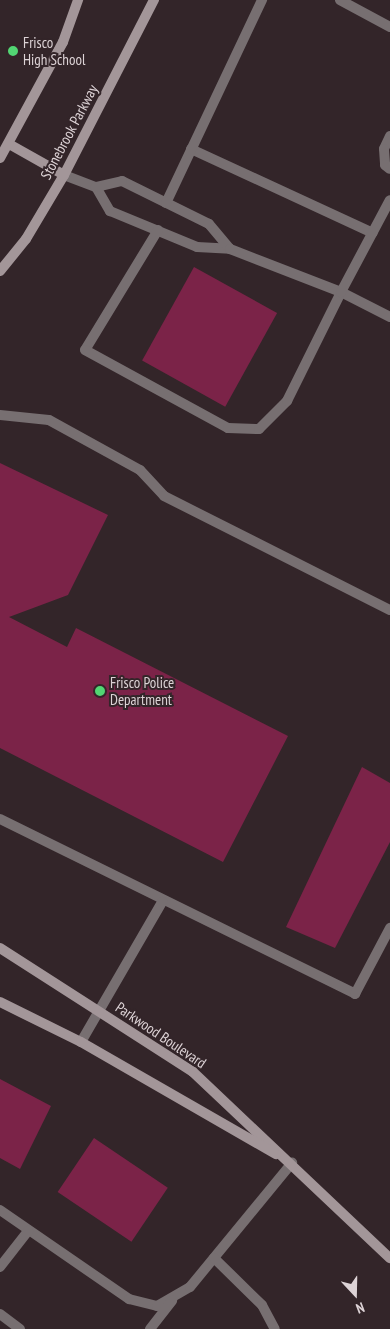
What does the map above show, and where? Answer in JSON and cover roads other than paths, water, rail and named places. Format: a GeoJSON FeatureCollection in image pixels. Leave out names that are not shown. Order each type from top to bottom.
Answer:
{"type":"FeatureCollection","features":[{"type":"Feature","properties":{"kind":"main road"},"geometry":{"type":"LineString","coordinates":[[0,158],[63,42],[78,0]]}},
{"type":"Feature","properties":{"kind":"main road","name":"Stonebrook Parkway"},"geometry":{"type":"LineString","coordinates":[[0,271],[26,239],[64,176],[154,0]]}},
{"type":"Feature","properties":{"kind":"main road"},"geometry":{"type":"LineString","coordinates":[[9,144],[64,176]]}},
{"type":"Feature","properties":{"kind":"main road","name":"Parkwood Boulevard"},"geometry":{"type":"LineString","coordinates":[[0,948],[193,1072],[292,1163],[390,1258]]}},
{"type":"Feature","properties":{"kind":"main road","name":"Parkwood Boulevard"},"geometry":{"type":"LineString","coordinates":[[0,1002],[81,1042],[292,1163]]}},
{"type":"Feature","properties":{"kind":"lane"},"geometry":{"type":"LineString","coordinates":[[166,203],[262,0]]}},
{"type":"Feature","properties":{"kind":"lane"},"geometry":{"type":"LineString","coordinates":[[340,0],[390,27]]}},
{"type":"Feature","properties":{"kind":"lane"},"geometry":{"type":"LineString","coordinates":[[390,136],[384,149],[385,165],[390,169]]}},
{"type":"Feature","properties":{"kind":"lane"},"geometry":{"type":"LineString","coordinates":[[191,149],[373,233]]}},
{"type":"Feature","properties":{"kind":"lane"},"geometry":{"type":"LineString","coordinates":[[64,176],[96,187],[122,181],[209,224],[230,248]]}},
{"type":"Feature","properties":{"kind":"lane"},"geometry":{"type":"LineString","coordinates":[[96,187],[110,211],[197,246],[230,248],[341,292],[390,317]]}},
{"type":"Feature","properties":{"kind":"lane"},"geometry":{"type":"LineString","coordinates":[[158,230],[85,350],[228,428],[259,429],[288,402],[341,292],[390,200]]}},
{"type":"Feature","properties":{"kind":"lane"},"geometry":{"type":"LineString","coordinates":[[0,415],[49,420],[140,470],[164,496],[390,610]]}},
{"type":"Feature","properties":{"kind":"lane"},"geometry":{"type":"LineString","coordinates":[[0,819],[162,902],[355,994],[390,928]]}},
{"type":"Feature","properties":{"kind":"lane"},"geometry":{"type":"LineString","coordinates":[[81,1042],[162,902]]}},
{"type":"Feature","properties":{"kind":"lane"},"geometry":{"type":"LineString","coordinates":[[150,1329],[173,1300],[214,1258],[292,1163]]}},
{"type":"Feature","properties":{"kind":"lane"},"geometry":{"type":"LineString","coordinates":[[0,1210],[129,1299],[156,1306],[173,1300]]}},
{"type":"Feature","properties":{"kind":"lane"},"geometry":{"type":"LineString","coordinates":[[0,1267],[28,1231]]}},
{"type":"Feature","properties":{"kind":"lane"},"geometry":{"type":"LineString","coordinates":[[214,1258],[262,1305],[275,1329]]}},
{"type":"Feature","properties":{"kind":"lane"},"geometry":{"type":"LineString","coordinates":[[0,1314],[20,1329]]}},
{"type":"Feature","properties":{"kind":"place","name":"Frisco High School"},"geometry":{"type":"Point","coordinates":[13,51]}},
{"type":"Feature","properties":{"kind":"place","name":"Frisco Police Department"},"geometry":{"type":"Point","coordinates":[100,691]}}]}
